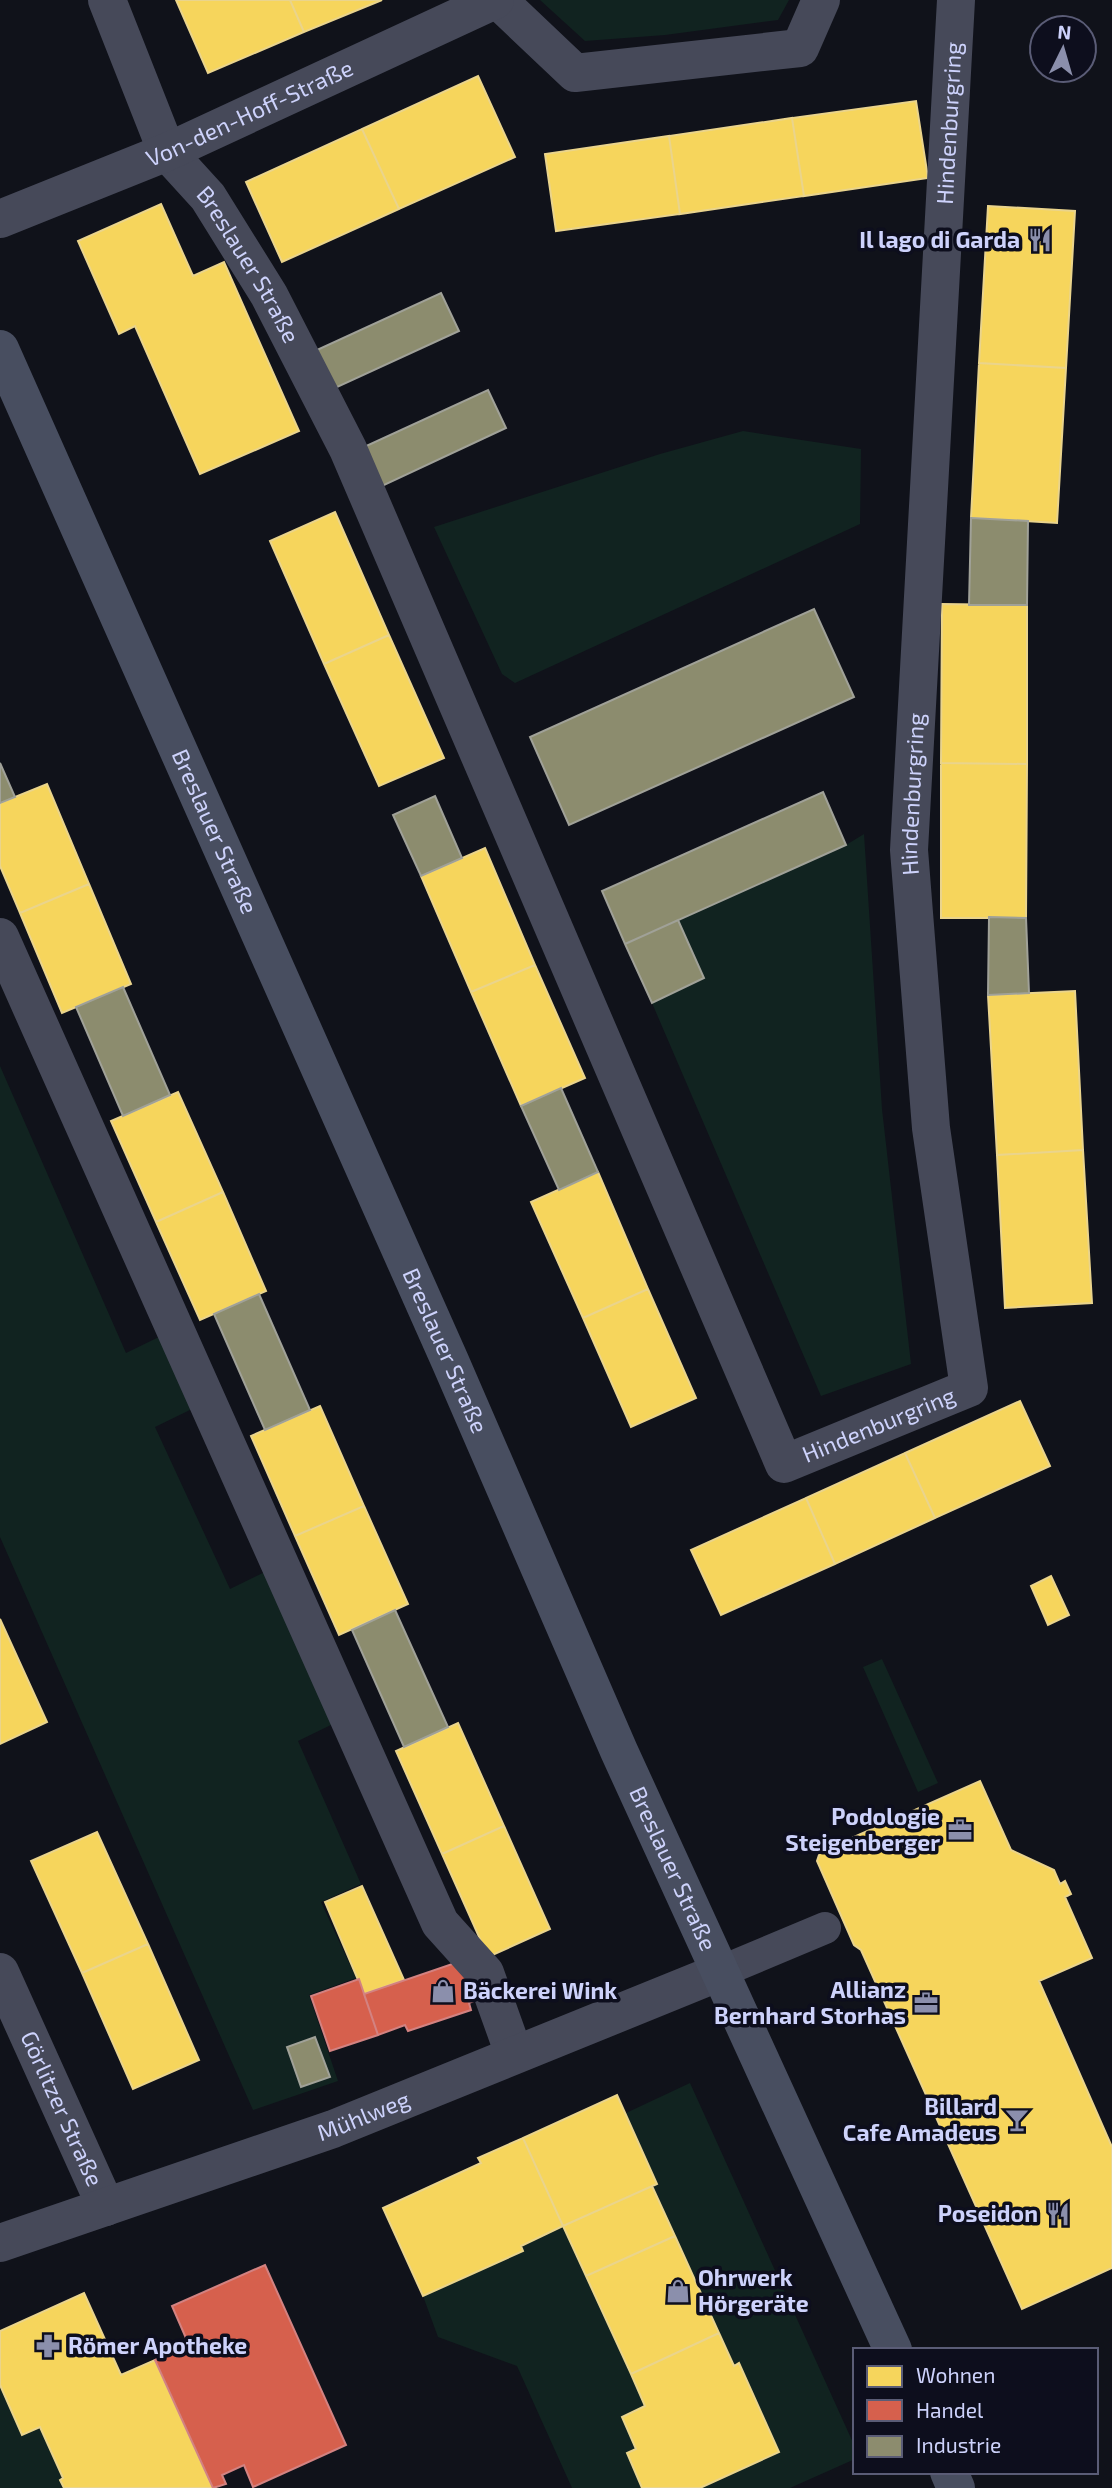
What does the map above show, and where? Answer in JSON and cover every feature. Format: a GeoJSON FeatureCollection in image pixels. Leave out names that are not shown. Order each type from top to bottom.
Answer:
{"type":"FeatureCollection","features":[{"type":"Feature","properties":{"kind":"main road","name":"Breslauer Straße"},"geometry":{"type":"LineString","coordinates":[[0,349],[450,1362],[619,1751],[892,2348]]}},
{"type":"Feature","properties":{"kind":"street"},"geometry":{"type":"LineString","coordinates":[[107,0],[167,152]]}},
{"type":"Feature","properties":{"kind":"street","name":"Von-den-Hoff-Straße"},"geometry":{"type":"LineString","coordinates":[[0,219],[167,152],[496,0],[575,73],[800,48],[821,0]]}},
{"type":"Feature","properties":{"kind":"street","name":"Hindenburgring"},"geometry":{"type":"LineString","coordinates":[[784,1464],[969,1388],[931,1128],[909,850],[956,0]]}},
{"type":"Feature","properties":{"kind":"street","name":"Breslauer Straße"},"geometry":{"type":"LineString","coordinates":[[167,152],[208,198],[269,295],[348,449],[784,1464]]}},
{"type":"Feature","properties":{"kind":"street"},"geometry":{"type":"LineString","coordinates":[[0,937],[440,1923],[485,1973],[514,2054]]}},
{"type":"Feature","properties":{"kind":"street","name":"Görlitzer Straße"},"geometry":{"type":"LineString","coordinates":[[0,1972],[106,2207]]}},
{"type":"Feature","properties":{"kind":"street","name":"Mühlweg"},"geometry":{"type":"LineString","coordinates":[[0,2243],[333,2129],[720,1972]]}},
{"type":"Feature","properties":{"kind":"lane"},"geometry":{"type":"LineString","coordinates":[[720,1972],[825,1928]]}},
{"type":"Feature","properties":{"kind":"green space"},"geometry":{"type":"Polygon","coordinates":[[[540,0],[789,0],[778,20],[665,35],[585,41],[540,0]]]}},
{"type":"Feature","properties":{"kind":"green space"},"geometry":{"type":"Polygon","coordinates":[[[743,431],[861,449],[860,524],[515,683],[502,674],[434,527],[660,454],[743,431]]]}},
{"type":"Feature","properties":{"kind":"green space"},"geometry":{"type":"Polygon","coordinates":[[[864,834],[882,1109],[911,1364],[821,1396],[652,1003],[704,978],[678,920],[846,845],[864,834]]]}},
{"type":"Feature","properties":{"kind":"green space"},"geometry":{"type":"Polygon","coordinates":[[[0,1066],[126,1353],[161,1336],[194,1408],[155,1427],[230,1589],[269,1570],[337,1722],[298,1741],[361,1884],[321,1902],[356,1978],[309,1995],[338,2081],[253,2110],[0,1537],[0,1066]]]}},
{"type":"Feature","properties":{"kind":"green space"},"geometry":{"type":"Polygon","coordinates":[[[882,1659],[938,1783],[918,1792],[863,1667],[882,1659]]]}},
{"type":"Feature","properties":{"kind":"green space"},"geometry":{"type":"Polygon","coordinates":[[[690,2083],[853,2443],[853,2460],[790,2488],[700,2488],[779,2452],[739,2363],[734,2366],[652,2186],[657,2183],[626,2113],[690,2083]]]}},
{"type":"Feature","properties":{"kind":"green space"},"geometry":{"type":"Polygon","coordinates":[[[563,2226],[645,2406],[622,2417],[636,2449],[642,2488],[572,2488],[517,2366],[438,2337],[423,2296],[522,2251],[521,2246],[563,2226]]]}},
{"type":"Feature","properties":{"kind":"green space"},"geometry":{"type":"Polygon","coordinates":[[[0,2385],[22,2434],[40,2427],[63,2478],[60,2480],[64,2488],[0,2488],[0,2385]]]}},
{"type":"Feature","properties":{"kind":"building: Wohnen"},"geometry":{"type":"Polygon","coordinates":[[[176,0],[290,0],[304,32],[208,73],[176,0]]]}},
{"type":"Feature","properties":{"kind":"building: Wohnen"},"geometry":{"type":"Polygon","coordinates":[[[290,0],[382,0],[304,32],[290,0]]]}},
{"type":"Feature","properties":{"kind":"building: Wohnen"},"geometry":{"type":"Polygon","coordinates":[[[478,76],[515,157],[399,209],[362,129],[478,76]]]}},
{"type":"Feature","properties":{"kind":"building: Wohnen"},"geometry":{"type":"Polygon","coordinates":[[[916,101],[928,178],[804,196],[792,118],[916,101]]]}},
{"type":"Feature","properties":{"kind":"building: Wohnen"},"geometry":{"type":"Polygon","coordinates":[[[792,118],[804,196],[680,214],[669,136],[792,118]]]}},
{"type":"Feature","properties":{"kind":"building: Wohnen"},"geometry":{"type":"Polygon","coordinates":[[[362,129],[399,209],[282,262],[246,182],[362,129]]]}},
{"type":"Feature","properties":{"kind":"building: Wohnen"},"geometry":{"type":"Polygon","coordinates":[[[669,136],[680,214],[556,231],[545,154],[669,136]]]}},
{"type":"Feature","properties":{"kind":"building: Wohnen"},"geometry":{"type":"Polygon","coordinates":[[[161,204],[193,276],[224,262],[299,431],[200,474],[135,326],[119,334],[78,241],[161,204]]]}},
{"type":"Feature","properties":{"kind":"building: Wohnen"},"geometry":{"type":"Polygon","coordinates":[[[988,206],[1075,211],[1066,368],[979,363],[988,206]]]}},
{"type":"Feature","properties":{"kind":"building: Wohnen"},"geometry":{"type":"Polygon","coordinates":[[[979,363],[1066,368],[1057,523],[971,518],[979,363]]]}},
{"type":"Feature","properties":{"kind":"building: Wohnen"},"geometry":{"type":"Polygon","coordinates":[[[335,512],[389,635],[324,664],[270,541],[335,512]]]}},
{"type":"Feature","properties":{"kind":"building: Wohnen"},"geometry":{"type":"Polygon","coordinates":[[[942,604],[1027,605],[1027,764],[941,763],[942,604]]]}},
{"type":"Feature","properties":{"kind":"building: Wohnen"},"geometry":{"type":"Polygon","coordinates":[[[389,635],[444,758],[379,786],[324,664],[389,635]]]}},
{"type":"Feature","properties":{"kind":"building: Wohnen"},"geometry":{"type":"Polygon","coordinates":[[[941,763],[1027,764],[1026,918],[941,918],[941,763]]]}},
{"type":"Feature","properties":{"kind":"building: Wohnen"},"geometry":{"type":"Polygon","coordinates":[[[47,784],[89,884],[20,913],[0,866],[0,803],[47,784]]]}},
{"type":"Feature","properties":{"kind":"building: Wohnen"},"geometry":{"type":"Polygon","coordinates":[[[485,848],[535,965],[471,992],[421,876],[485,848]]]}},
{"type":"Feature","properties":{"kind":"building: Wohnen"},"geometry":{"type":"Polygon","coordinates":[[[89,884],[131,984],[62,1013],[20,913],[89,884]]]}},
{"type":"Feature","properties":{"kind":"building: Wohnen"},"geometry":{"type":"Polygon","coordinates":[[[535,965],[585,1078],[521,1106],[471,992],[535,965]]]}},
{"type":"Feature","properties":{"kind":"building: Wohnen"},"geometry":{"type":"Polygon","coordinates":[[[1075,991],[1083,1150],[997,1155],[988,995],[1075,991]]]}},
{"type":"Feature","properties":{"kind":"building: Wohnen"},"geometry":{"type":"Polygon","coordinates":[[[178,1092],[223,1192],[156,1222],[111,1121],[178,1092]]]}},
{"type":"Feature","properties":{"kind":"building: Wohnen"},"geometry":{"type":"Polygon","coordinates":[[[1083,1150],[1092,1303],[1005,1308],[997,1155],[1083,1150]]]}},
{"type":"Feature","properties":{"kind":"building: Wohnen"},"geometry":{"type":"Polygon","coordinates":[[[598,1172],[648,1289],[583,1318],[531,1202],[598,1172]]]}},
{"type":"Feature","properties":{"kind":"building: Wohnen"},"geometry":{"type":"Polygon","coordinates":[[[223,1192],[266,1291],[200,1320],[156,1222],[223,1192]]]}},
{"type":"Feature","properties":{"kind":"building: Wohnen"},"geometry":{"type":"Polygon","coordinates":[[[648,1289],[696,1398],[631,1427],[583,1318],[648,1289]]]}},
{"type":"Feature","properties":{"kind":"building: Wohnen"},"geometry":{"type":"Polygon","coordinates":[[[1020,1401],[1050,1466],[935,1518],[905,1453],[1020,1401]]]}},
{"type":"Feature","properties":{"kind":"building: Wohnen"},"geometry":{"type":"Polygon","coordinates":[[[320,1406],[364,1506],[295,1536],[251,1436],[320,1406]]]}},
{"type":"Feature","properties":{"kind":"building: Wohnen"},"geometry":{"type":"Polygon","coordinates":[[[905,1453],[935,1518],[835,1564],[806,1498],[905,1453]]]}},
{"type":"Feature","properties":{"kind":"building: Wohnen"},"geometry":{"type":"Polygon","coordinates":[[[806,1498],[835,1564],[721,1615],[691,1550],[806,1498]]]}},
{"type":"Feature","properties":{"kind":"building: Wohnen"},"geometry":{"type":"Polygon","coordinates":[[[364,1506],[408,1604],[339,1635],[295,1536],[364,1506]]]}},
{"type":"Feature","properties":{"kind":"building: Wohnen"},"geometry":{"type":"Polygon","coordinates":[[[1051,1576],[1069,1615],[1048,1625],[1031,1586],[1051,1576]]]}},
{"type":"Feature","properties":{"kind":"building: Wohnen"},"geometry":{"type":"Polygon","coordinates":[[[0,1619],[47,1722],[0,1744],[0,1619]]]}},
{"type":"Feature","properties":{"kind":"building: Wohnen"},"geometry":{"type":"Polygon","coordinates":[[[458,1723],[504,1826],[442,1854],[396,1751],[458,1723]]]}},
{"type":"Feature","properties":{"kind":"building: Wohnen"},"geometry":{"type":"Polygon","coordinates":[[[980,1781],[1011,1850],[1054,1870],[1060,1884],[1065,1881],[1071,1894],[1065,1897],[1092,1958],[1039,1981],[1112,2147],[1112,2268],[1022,2309],[861,1950],[854,1945],[817,1861],[820,1852],[980,1781]]]}},
{"type":"Feature","properties":{"kind":"building: Wohnen"},"geometry":{"type":"Polygon","coordinates":[[[504,1826],[550,1929],[488,1957],[442,1854],[504,1826]]]}},
{"type":"Feature","properties":{"kind":"building: Wohnen"},"geometry":{"type":"Polygon","coordinates":[[[97,1832],[148,1944],[82,1973],[31,1861],[97,1832]]]}},
{"type":"Feature","properties":{"kind":"building: Wohnen"},"geometry":{"type":"Polygon","coordinates":[[[362,1886],[404,1980],[364,1994],[325,1902],[362,1886]]]}},
{"type":"Feature","properties":{"kind":"building: Wohnen"},"geometry":{"type":"Polygon","coordinates":[[[148,1944],[199,2060],[133,2089],[82,1973],[148,1944]]]}},
{"type":"Feature","properties":{"kind":"building: Wohnen"},"geometry":{"type":"Polygon","coordinates":[[[617,2095],[657,2184],[563,2226],[523,2138],[617,2095]]]}},
{"type":"Feature","properties":{"kind":"building: Wohnen"},"geometry":{"type":"Polygon","coordinates":[[[523,2138],[563,2226],[521,2246],[523,2251],[423,2296],[383,2208],[481,2163],[478,2158],[523,2138]]]}},
{"type":"Feature","properties":{"kind":"building: Wohnen"},"geometry":{"type":"Polygon","coordinates":[[[652,2186],[675,2236],[586,2276],[563,2226],[652,2186]]]}},
{"type":"Feature","properties":{"kind":"building: Wohnen"},"geometry":{"type":"Polygon","coordinates":[[[675,2236],[719,2333],[631,2374],[586,2276],[675,2236]]]}},
{"type":"Feature","properties":{"kind":"building: Wohnen"},"geometry":{"type":"Polygon","coordinates":[[[84,2293],[121,2375],[155,2360],[213,2488],[64,2488],[60,2480],[63,2478],[40,2427],[22,2435],[0,2385],[0,2331],[84,2293]]]}},
{"type":"Feature","properties":{"kind":"building: Wohnen"},"geometry":{"type":"Polygon","coordinates":[[[719,2333],[734,2366],[739,2363],[779,2452],[700,2488],[642,2488],[627,2453],[636,2449],[622,2417],[645,2406],[631,2374],[719,2333]]]}},
{"type":"Feature","properties":{"kind":"building: Handel"},"geometry":{"type":"Polygon","coordinates":[[[461,1961],[474,2001],[469,2003],[471,2010],[408,2031],[405,2025],[378,2035],[364,1994],[461,1961]]]}},
{"type":"Feature","properties":{"kind":"building: Handel"},"geometry":{"type":"Polygon","coordinates":[[[359,1979],[378,2035],[330,2051],[311,1996],[359,1979]]]}},
{"type":"Feature","properties":{"kind":"building: Handel"},"geometry":{"type":"Polygon","coordinates":[[[265,2265],[346,2445],[253,2487],[244,2465],[222,2475],[226,2484],[213,2488],[155,2360],[189,2345],[172,2306],[265,2265]]]}},
{"type":"Feature","properties":{"kind":"building: Industrie"},"geometry":{"type":"Polygon","coordinates":[[[441,293],[459,331],[335,388],[317,350],[441,293]]]}},
{"type":"Feature","properties":{"kind":"building: Industrie"},"geometry":{"type":"Polygon","coordinates":[[[488,390],[506,428],[382,486],[364,447],[488,390]]]}},
{"type":"Feature","properties":{"kind":"building: Industrie"},"geometry":{"type":"Polygon","coordinates":[[[971,518],[1028,521],[1027,605],[969,605],[971,518]]]}},
{"type":"Feature","properties":{"kind":"building: Industrie"},"geometry":{"type":"Polygon","coordinates":[[[814,609],[854,697],[569,825],[530,737],[814,609]]]}},
{"type":"Feature","properties":{"kind":"building: Industrie"},"geometry":{"type":"Polygon","coordinates":[[[0,763],[15,797],[0,803],[0,763]]]}},
{"type":"Feature","properties":{"kind":"building: Industrie"},"geometry":{"type":"Polygon","coordinates":[[[823,792],[846,845],[625,944],[602,891],[823,792]]]}},
{"type":"Feature","properties":{"kind":"building: Industrie"},"geometry":{"type":"Polygon","coordinates":[[[435,796],[462,858],[421,876],[393,815],[435,796]]]}},
{"type":"Feature","properties":{"kind":"building: Industrie"},"geometry":{"type":"Polygon","coordinates":[[[989,917],[1026,918],[1029,993],[988,995],[989,917]]]}},
{"type":"Feature","properties":{"kind":"building: Industrie"},"geometry":{"type":"Polygon","coordinates":[[[678,920],[704,978],[652,1003],[625,944],[678,920]]]}},
{"type":"Feature","properties":{"kind":"building: Industrie"},"geometry":{"type":"Polygon","coordinates":[[[123,987],[170,1095],[123,1116],[76,1007],[123,987]]]}},
{"type":"Feature","properties":{"kind":"building: Industrie"},"geometry":{"type":"Polygon","coordinates":[[[561,1088],[598,1172],[559,1190],[521,1106],[561,1088]]]}},
{"type":"Feature","properties":{"kind":"building: Industrie"},"geometry":{"type":"Polygon","coordinates":[[[259,1294],[310,1410],[265,1430],[214,1314],[259,1294]]]}},
{"type":"Feature","properties":{"kind":"building: Industrie"},"geometry":{"type":"Polygon","coordinates":[[[395,1610],[448,1727],[404,1747],[352,1630],[395,1610]]]}},
{"type":"Feature","properties":{"kind":"building: Industrie"},"geometry":{"type":"Polygon","coordinates":[[[315,2037],[330,2077],[301,2087],[287,2047],[315,2037]]]}},
{"type":"Feature","properties":{"kind":"place","name":"Il lago di Garda"},"geometry":{"type":"Point","coordinates":[1040,240]}},
{"type":"Feature","properties":{"kind":"place","name":"Podologie Steigenberger"},"geometry":{"type":"Point","coordinates":[960,1830]}},
{"type":"Feature","properties":{"kind":"place","name":"Bäckerei Wink"},"geometry":{"type":"Point","coordinates":[443,1991]}},
{"type":"Feature","properties":{"kind":"place","name":"Allianz Bernhard Storhas"},"geometry":{"type":"Point","coordinates":[926,2003]}},
{"type":"Feature","properties":{"kind":"place","name":"Billard Cafe Amadeus"},"geometry":{"type":"Point","coordinates":[1017,2120]}},
{"type":"Feature","properties":{"kind":"place","name":"Poseidon"},"geometry":{"type":"Point","coordinates":[1058,2214]}},
{"type":"Feature","properties":{"kind":"place","name":"Ohrwerk Hörgeräte"},"geometry":{"type":"Point","coordinates":[678,2291]}},
{"type":"Feature","properties":{"kind":"place","name":"Römer Apotheke"},"geometry":{"type":"Point","coordinates":[48,2346]}}]}
